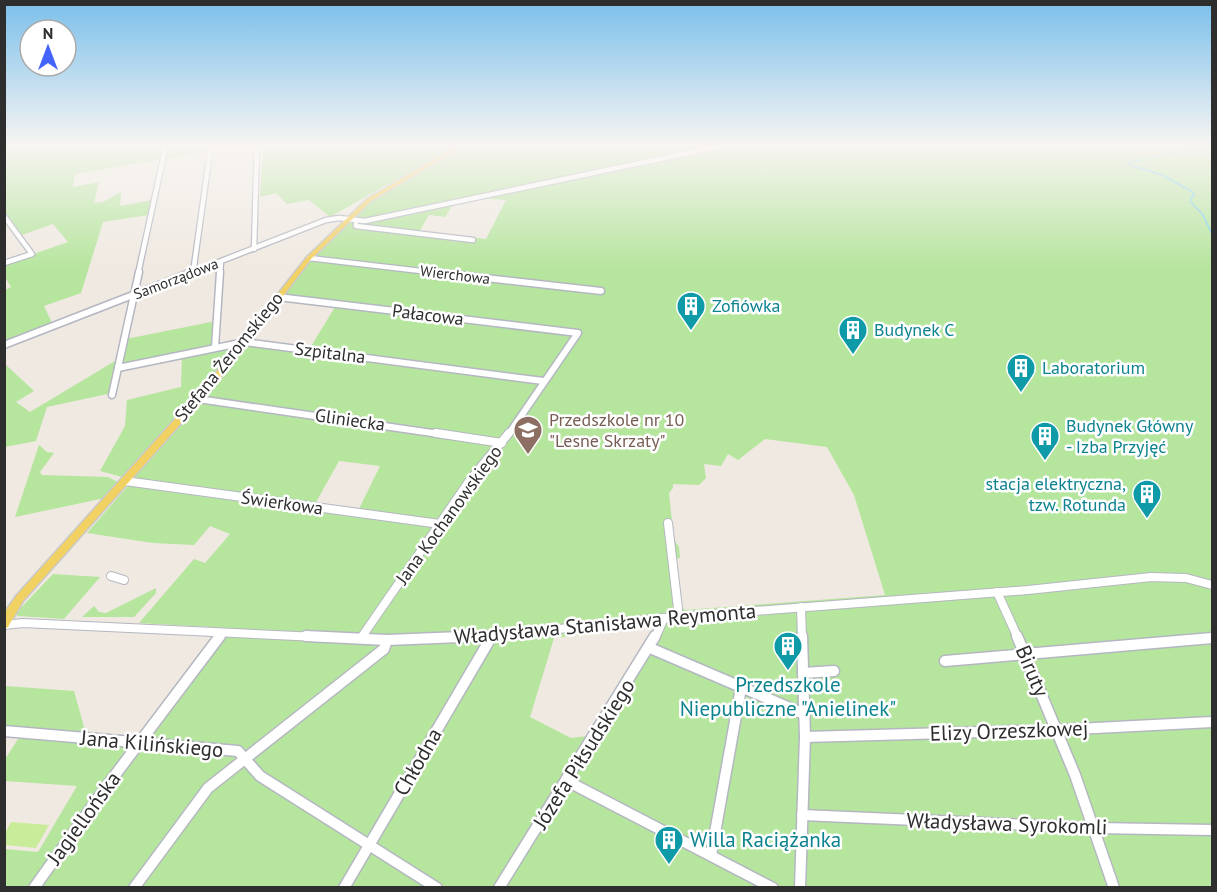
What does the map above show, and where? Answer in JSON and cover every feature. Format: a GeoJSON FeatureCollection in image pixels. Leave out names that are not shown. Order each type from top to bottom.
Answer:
{"type":"FeatureCollection","features":[{"type":"Feature","properties":{"kind":"main road","name":"Stefana Żeromskiego"},"geometry":{"type":"LineString","coordinates":[[6,617],[20,598],[198,399],[309,258],[348,220],[388,187]]}},
{"type":"Feature","properties":{"kind":"street"},"geometry":{"type":"LineString","coordinates":[[112,394],[157,187]]}},
{"type":"Feature","properties":{"kind":"street"},"geometry":{"type":"LineString","coordinates":[[193,273],[205,187]]}},
{"type":"Feature","properties":{"kind":"street"},"geometry":{"type":"LineString","coordinates":[[254,249],[256,187]]}},
{"type":"Feature","properties":{"kind":"street"},"geometry":{"type":"LineString","coordinates":[[357,222],[524,187]]}},
{"type":"Feature","properties":{"kind":"street"},"geometry":{"type":"LineString","coordinates":[[4,216],[32,254],[4,263]]}},
{"type":"Feature","properties":{"kind":"street","name":"Samorządowa"},"geometry":{"type":"LineString","coordinates":[[4,345],[326,220],[348,220],[357,222],[356,226],[473,240]]}},
{"type":"Feature","properties":{"kind":"street","name":"Wierchowa"},"geometry":{"type":"LineString","coordinates":[[309,258],[601,291]]}},
{"type":"Feature","properties":{"kind":"street"},"geometry":{"type":"LineString","coordinates":[[215,347],[221,262]]}},
{"type":"Feature","properties":{"kind":"street","name":"Pałacowa"},"geometry":{"type":"LineString","coordinates":[[278,297],[578,333]]}},
{"type":"Feature","properties":{"kind":"street","name":"Jana Kochanowskiego"},"geometry":{"type":"LineString","coordinates":[[361,638],[470,480],[502,443],[543,381],[572,345],[578,333]]}},
{"type":"Feature","properties":{"kind":"street","name":"Szpitalna"},"geometry":{"type":"LineString","coordinates":[[118,368],[245,342],[543,381]]}},
{"type":"Feature","properties":{"kind":"street","name":"Gliniecka"},"geometry":{"type":"LineString","coordinates":[[198,399],[502,443]]}},
{"type":"Feature","properties":{"kind":"street","name":"Świerkowa"},"geometry":{"type":"LineString","coordinates":[[125,481],[440,524]]}},
{"type":"Feature","properties":{"kind":"street"},"geometry":{"type":"LineString","coordinates":[[668,522],[679,617]]}},
{"type":"Feature","properties":{"kind":"street"},"geometry":{"type":"LineString","coordinates":[[111,576],[124,579]]}},
{"type":"Feature","properties":{"kind":"street","name":"Władysława Stanisława Reymonta"},"geometry":{"type":"LineString","coordinates":[[6,617],[23,623],[387,640],[492,636],[663,618],[997,592],[1151,577],[1186,578],[1212,585]]}},
{"type":"Feature","properties":{"kind":"street","name":"Biruty"},"geometry":{"type":"LineString","coordinates":[[997,592],[1026,654],[1096,828],[1114,888]]}},
{"type":"Feature","properties":{"kind":"street"},"geometry":{"type":"LineString","coordinates":[[800,888],[805,737],[801,607]]}},
{"type":"Feature","properties":{"kind":"street","name":"Józefa Piłsudskiego"},"geometry":{"type":"LineString","coordinates":[[499,888],[651,648],[663,618]]}},
{"type":"Feature","properties":{"kind":"street","name":"Jagiellońska"},"geometry":{"type":"LineString","coordinates":[[33,888],[222,633]]}},
{"type":"Feature","properties":{"kind":"street","name":"Chłodna"},"geometry":{"type":"LineString","coordinates":[[344,888],[492,636]]}},
{"type":"Feature","properties":{"kind":"street"},"geometry":{"type":"LineString","coordinates":[[945,661],[1212,638]]}},
{"type":"Feature","properties":{"kind":"street"},"geometry":{"type":"LineString","coordinates":[[134,888],[208,788],[384,649],[387,640]]}},
{"type":"Feature","properties":{"kind":"street"},"geometry":{"type":"LineString","coordinates":[[651,648],[804,714]]}},
{"type":"Feature","properties":{"kind":"street"},"geometry":{"type":"LineString","coordinates":[[803,674],[834,671]]}},
{"type":"Feature","properties":{"kind":"street"},"geometry":{"type":"LineString","coordinates":[[711,855],[741,688]]}},
{"type":"Feature","properties":{"kind":"street","name":"Elizy Orzeszkowej"},"geometry":{"type":"LineString","coordinates":[[805,737],[1057,730],[1212,722]]}},
{"type":"Feature","properties":{"kind":"street","name":"Jana Kilińskiego"},"geometry":{"type":"LineString","coordinates":[[4,731],[238,751],[261,776],[437,888]]}},
{"type":"Feature","properties":{"kind":"street"},"geometry":{"type":"LineString","coordinates":[[567,781],[773,888]]}},
{"type":"Feature","properties":{"kind":"street","name":"Władysława Syrokomli"},"geometry":{"type":"LineString","coordinates":[[802,815],[1096,828],[1212,830]]}},
{"type":"Feature","properties":{"kind":"green space"},"geometry":{"type":"Polygon","coordinates":[[[5,187],[98,187],[94,203],[103,202],[121,192],[120,206],[152,200],[149,215],[103,222],[81,293],[44,306],[53,325],[5,343],[5,290],[11,287],[5,277],[5,264],[68,242],[53,224],[22,235],[5,212],[5,187]]]}},
{"type":"Feature","properties":{"kind":"green space"},"geometry":{"type":"Polygon","coordinates":[[[261,187],[384,187],[330,217],[309,200],[287,204],[276,193],[260,197],[261,187]]]}},
{"type":"Feature","properties":{"kind":"green space"},"geometry":{"type":"Polygon","coordinates":[[[393,187],[1212,187],[1212,887],[5,887],[5,849],[38,852],[77,786],[5,781],[5,759],[22,733],[5,731],[5,686],[74,691],[86,734],[144,740],[228,628],[139,623],[194,559],[205,563],[230,534],[210,526],[194,545],[153,543],[87,533],[133,480],[100,471],[125,426],[127,400],[181,387],[182,356],[122,369],[117,392],[47,407],[36,441],[5,447],[4,363],[34,391],[16,402],[30,412],[125,355],[126,339],[216,321],[214,346],[252,340],[310,348],[338,302],[283,295],[316,254],[375,197],[393,187]],[[480,198],[454,203],[445,217],[429,215],[419,232],[486,239],[506,200],[480,198]],[[765,439],[738,460],[728,454],[721,466],[704,464],[706,478],[699,485],[673,484],[669,493],[674,540],[679,547],[680,558],[676,559],[682,608],[686,610],[885,595],[854,495],[827,447],[765,439]],[[339,461],[315,504],[358,511],[380,466],[339,461]],[[656,626],[554,638],[530,717],[571,738],[587,736],[655,631],[656,626]]]}},
{"type":"Feature","properties":{"kind":"green space"},"geometry":{"type":"Polygon","coordinates":[[[39,445],[47,452],[54,453],[40,472],[42,475],[108,477],[118,482],[105,498],[15,517],[39,445]]]}},
{"type":"Feature","properties":{"kind":"green space"},"geometry":{"type":"Polygon","coordinates":[[[53,574],[100,577],[64,619],[15,614],[53,574]]]}},
{"type":"Feature","properties":{"kind":"green space"},"geometry":{"type":"Polygon","coordinates":[[[156,588],[156,593],[134,617],[82,617],[94,606],[99,612],[106,613],[156,588]]]}},
{"type":"Feature","properties":{"kind":"green space"},"geometry":{"type":"Polygon","coordinates":[[[11,822],[49,825],[36,848],[5,845],[5,833],[11,822]]]}},
{"type":"Feature","properties":{"kind":"waterway"},"geometry":{"type":"LineString","coordinates":[[1183,187],[1194,194],[1191,199]]}},
{"type":"Feature","properties":{"kind":"waterway"},"geometry":{"type":"LineString","coordinates":[[1190,201],[1203,215],[1212,234]]}},
{"type":"Feature","properties":{"kind":"place","name":"Zofiówka"},"geometry":{"type":"Point","coordinates":[691,332]}},
{"type":"Feature","properties":{"kind":"place","name":"Budynek C"},"geometry":{"type":"Point","coordinates":[853,356]}},
{"type":"Feature","properties":{"kind":"place","name":"Laboratorium"},"geometry":{"type":"Point","coordinates":[1021,394]}},
{"type":"Feature","properties":{"kind":"place","name":"Przedszkole nr 10 \"Lesne Skrzaty\""},"geometry":{"type":"Point","coordinates":[528,456]}},
{"type":"Feature","properties":{"kind":"place","name":"Budynek Główny - Izba Przyjęć"},"geometry":{"type":"Point","coordinates":[1045,462]}},
{"type":"Feature","properties":{"kind":"place","name":"stacja elektryczna, tzw. Rotunda"},"geometry":{"type":"Point","coordinates":[1147,520]}},
{"type":"Feature","properties":{"kind":"place","name":"Przedszkole Niepubliczne \"Anielinek\""},"geometry":{"type":"Point","coordinates":[788,672]}},
{"type":"Feature","properties":{"kind":"place","name":"Willa Raciążanka"},"geometry":{"type":"Point","coordinates":[669,866]}}]}
